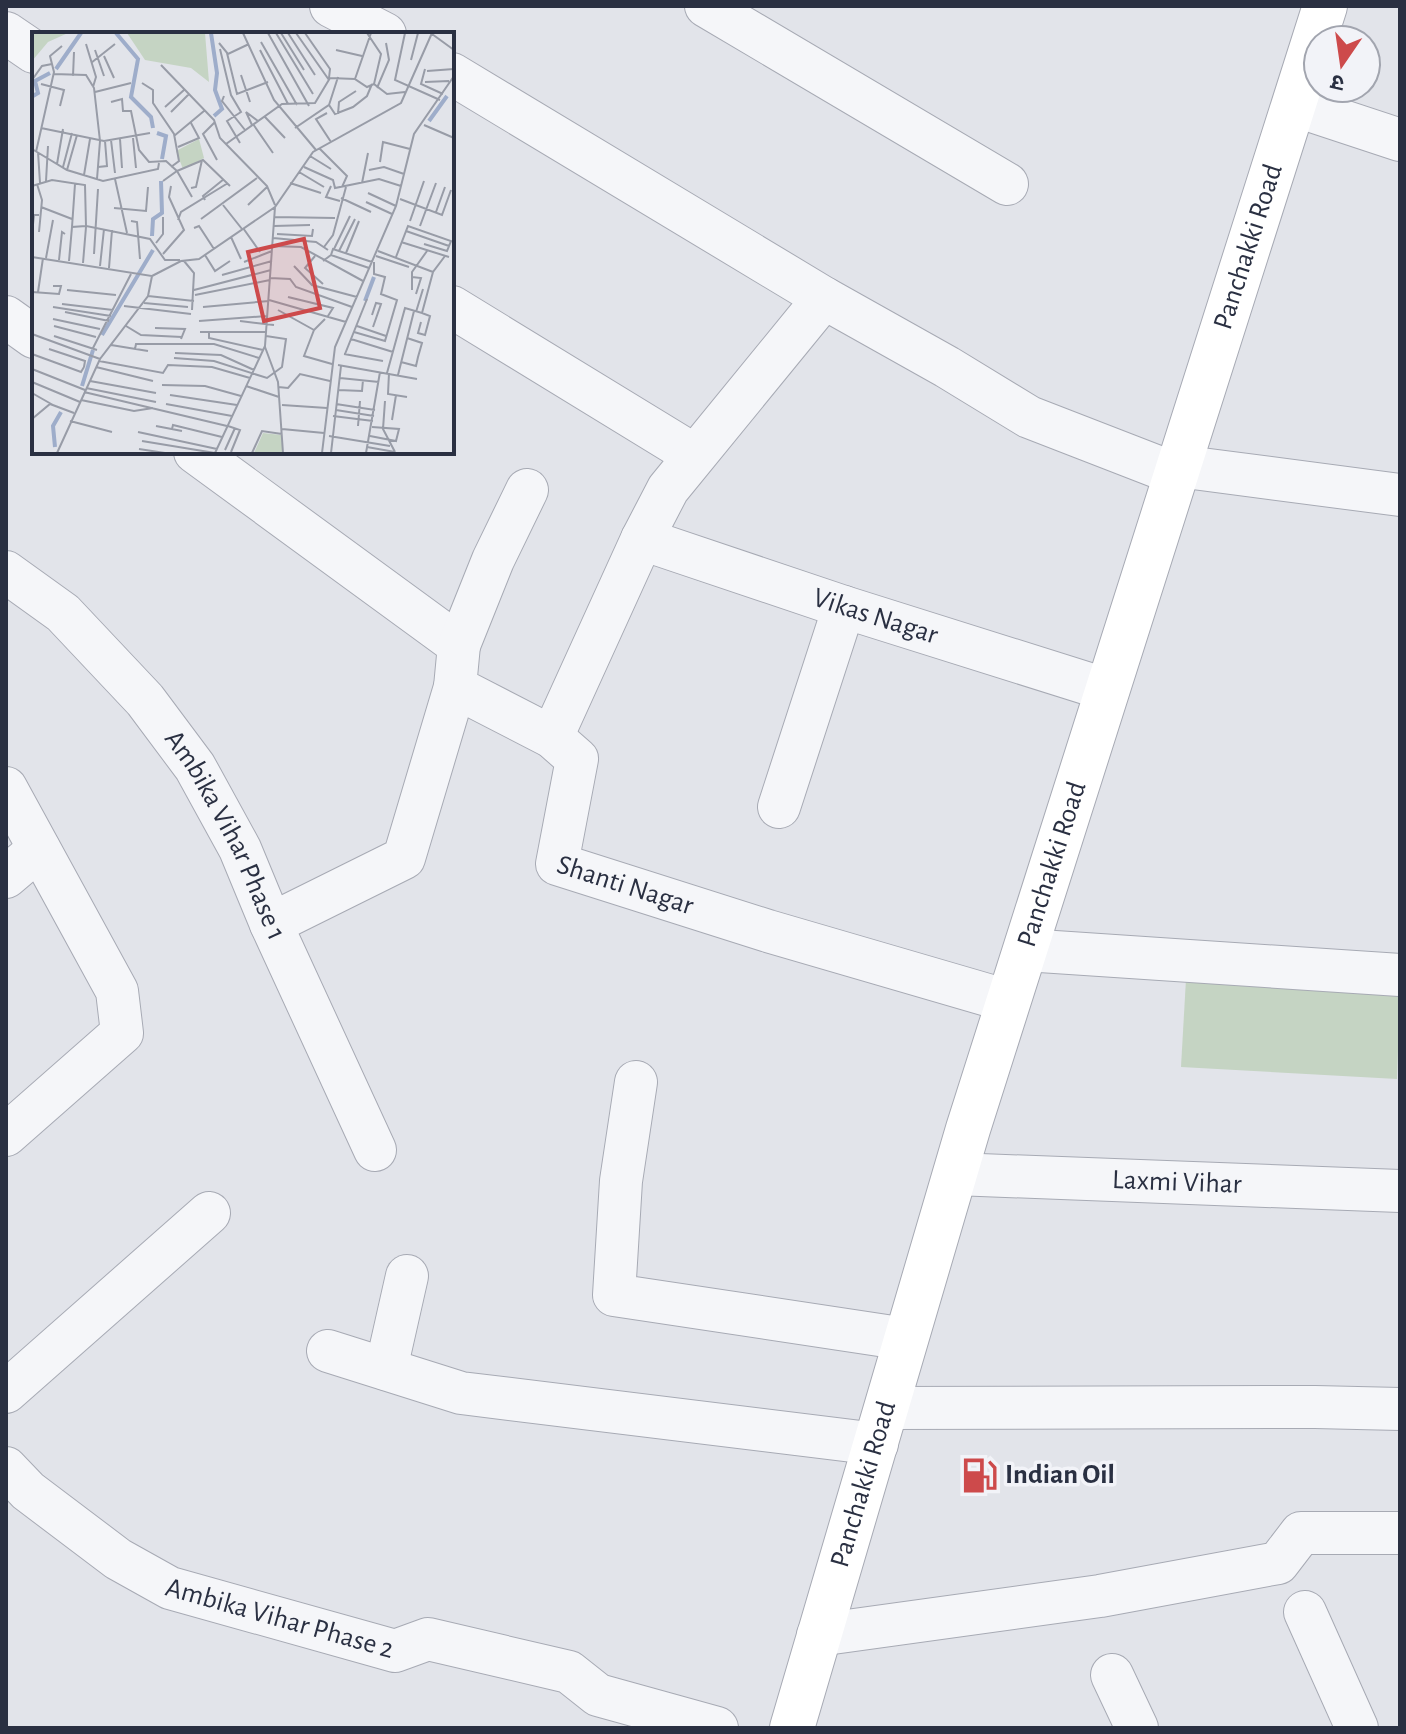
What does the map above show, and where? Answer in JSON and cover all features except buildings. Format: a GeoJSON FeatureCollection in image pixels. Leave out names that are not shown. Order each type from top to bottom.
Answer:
{"type":"FeatureCollection","features":[{"type":"Feature","properties":{"kind":"main road","name":"Panchakki Road"},"geometry":{"type":"LineString","coordinates":[[792,1728],[1008,1001],[1325,6]]}},
{"type":"Feature","properties":{"kind":"street"},"geometry":{"type":"LineString","coordinates":[[331,6],[381,32]]}},
{"type":"Feature","properties":{"kind":"street"},"geometry":{"type":"LineString","coordinates":[[706,6],[1007,184]]}},
{"type":"Feature","properties":{"kind":"street"},"geometry":{"type":"LineString","coordinates":[[6,33],[32,51]]}},
{"type":"Feature","properties":{"kind":"street"},"geometry":{"type":"LineString","coordinates":[[454,75],[824,298],[1029,417],[1177,470],[1400,495]]}},
{"type":"Feature","properties":{"kind":"street"},"geometry":{"type":"LineString","coordinates":[[1294,105],[1400,140]]}},
{"type":"Feature","properties":{"kind":"street"},"geometry":{"type":"LineString","coordinates":[[552,737],[668,489],[824,298]]}},
{"type":"Feature","properties":{"kind":"street"},"geometry":{"type":"LineString","coordinates":[[454,308],[694,455]]}},
{"type":"Feature","properties":{"kind":"street"},"geometry":{"type":"LineString","coordinates":[[6,317],[32,336]]}},
{"type":"Feature","properties":{"kind":"street"},"geometry":{"type":"LineString","coordinates":[[198,454],[459,645]]}},
{"type":"Feature","properties":{"kind":"street"},"geometry":{"type":"LineString","coordinates":[[271,924],[404,858],[455,687],[459,645],[493,560],[527,490]]}},
{"type":"Feature","properties":{"kind":"street","name":"Vikas Nagar"},"geometry":{"type":"LineString","coordinates":[[642,539],[844,607],[1108,690]]}},
{"type":"Feature","properties":{"kind":"street","name":"Ambika Vihar Phase 1"},"geometry":{"type":"LineString","coordinates":[[6,572],[63,613],[145,700],[195,767],[240,849],[271,924],[375,1150]]}},
{"type":"Feature","properties":{"kind":"street"},"geometry":{"type":"LineString","coordinates":[[779,807],[844,607]]}},
{"type":"Feature","properties":{"kind":"street","name":"Shanti Nagar"},"geometry":{"type":"LineString","coordinates":[[455,687],[552,737],[577,759],[557,864],[768,931],[1008,1001]]}},
{"type":"Feature","properties":{"kind":"street"},"geometry":{"type":"LineString","coordinates":[[6,788],[117,991],[122,1033],[6,1135]]}},
{"type":"Feature","properties":{"kind":"street"},"geometry":{"type":"LineString","coordinates":[[6,877],[39,849]]}},
{"type":"Feature","properties":{"kind":"street"},"geometry":{"type":"LineString","coordinates":[[1025,950],[1400,975]]}},
{"type":"Feature","properties":{"kind":"street"},"geometry":{"type":"LineString","coordinates":[[636,1082],[621,1181],[614,1295],[906,1339]]}},
{"type":"Feature","properties":{"kind":"street","name":"Laxmi Vihar"},"geometry":{"type":"LineString","coordinates":[[955,1174],[1400,1191]]}},
{"type":"Feature","properties":{"kind":"street"},"geometry":{"type":"LineString","coordinates":[[6,1392],[209,1213]]}},
{"type":"Feature","properties":{"kind":"street"},"geometry":{"type":"LineString","coordinates":[[386,1369],[407,1276]]}},
{"type":"Feature","properties":{"kind":"street"},"geometry":{"type":"LineString","coordinates":[[328,1351],[461,1393],[882,1426],[1315,1407],[1400,1409]]}},
{"type":"Feature","properties":{"kind":"street","name":"Ambika Vihar Phase 2"},"geometry":{"type":"LineString","coordinates":[[6,1468],[28,1491],[118,1559],[170,1588],[395,1651],[428,1639],[569,1672],[598,1695],[717,1728]]}},
{"type":"Feature","properties":{"kind":"street"},"geometry":{"type":"LineString","coordinates":[[818,1635],[1100,1596],[1278,1563],[1301,1533],[1400,1533]]}},
{"type":"Feature","properties":{"kind":"street"},"geometry":{"type":"LineString","coordinates":[[1305,1612],[1357,1728]]}},
{"type":"Feature","properties":{"kind":"street"},"geometry":{"type":"LineString","coordinates":[[1112,1675],[1137,1728]]}},
{"type":"Feature","properties":{"kind":"green space"},"geometry":{"type":"Polygon","coordinates":[[[1186,979],[1400,992],[1397,1079],[1181,1067],[1186,979]]]}},
{"type":"Feature","properties":{"kind":"place","name":"Indian Oil"},"geometry":{"type":"Point","coordinates":[979,1475]}}]}
